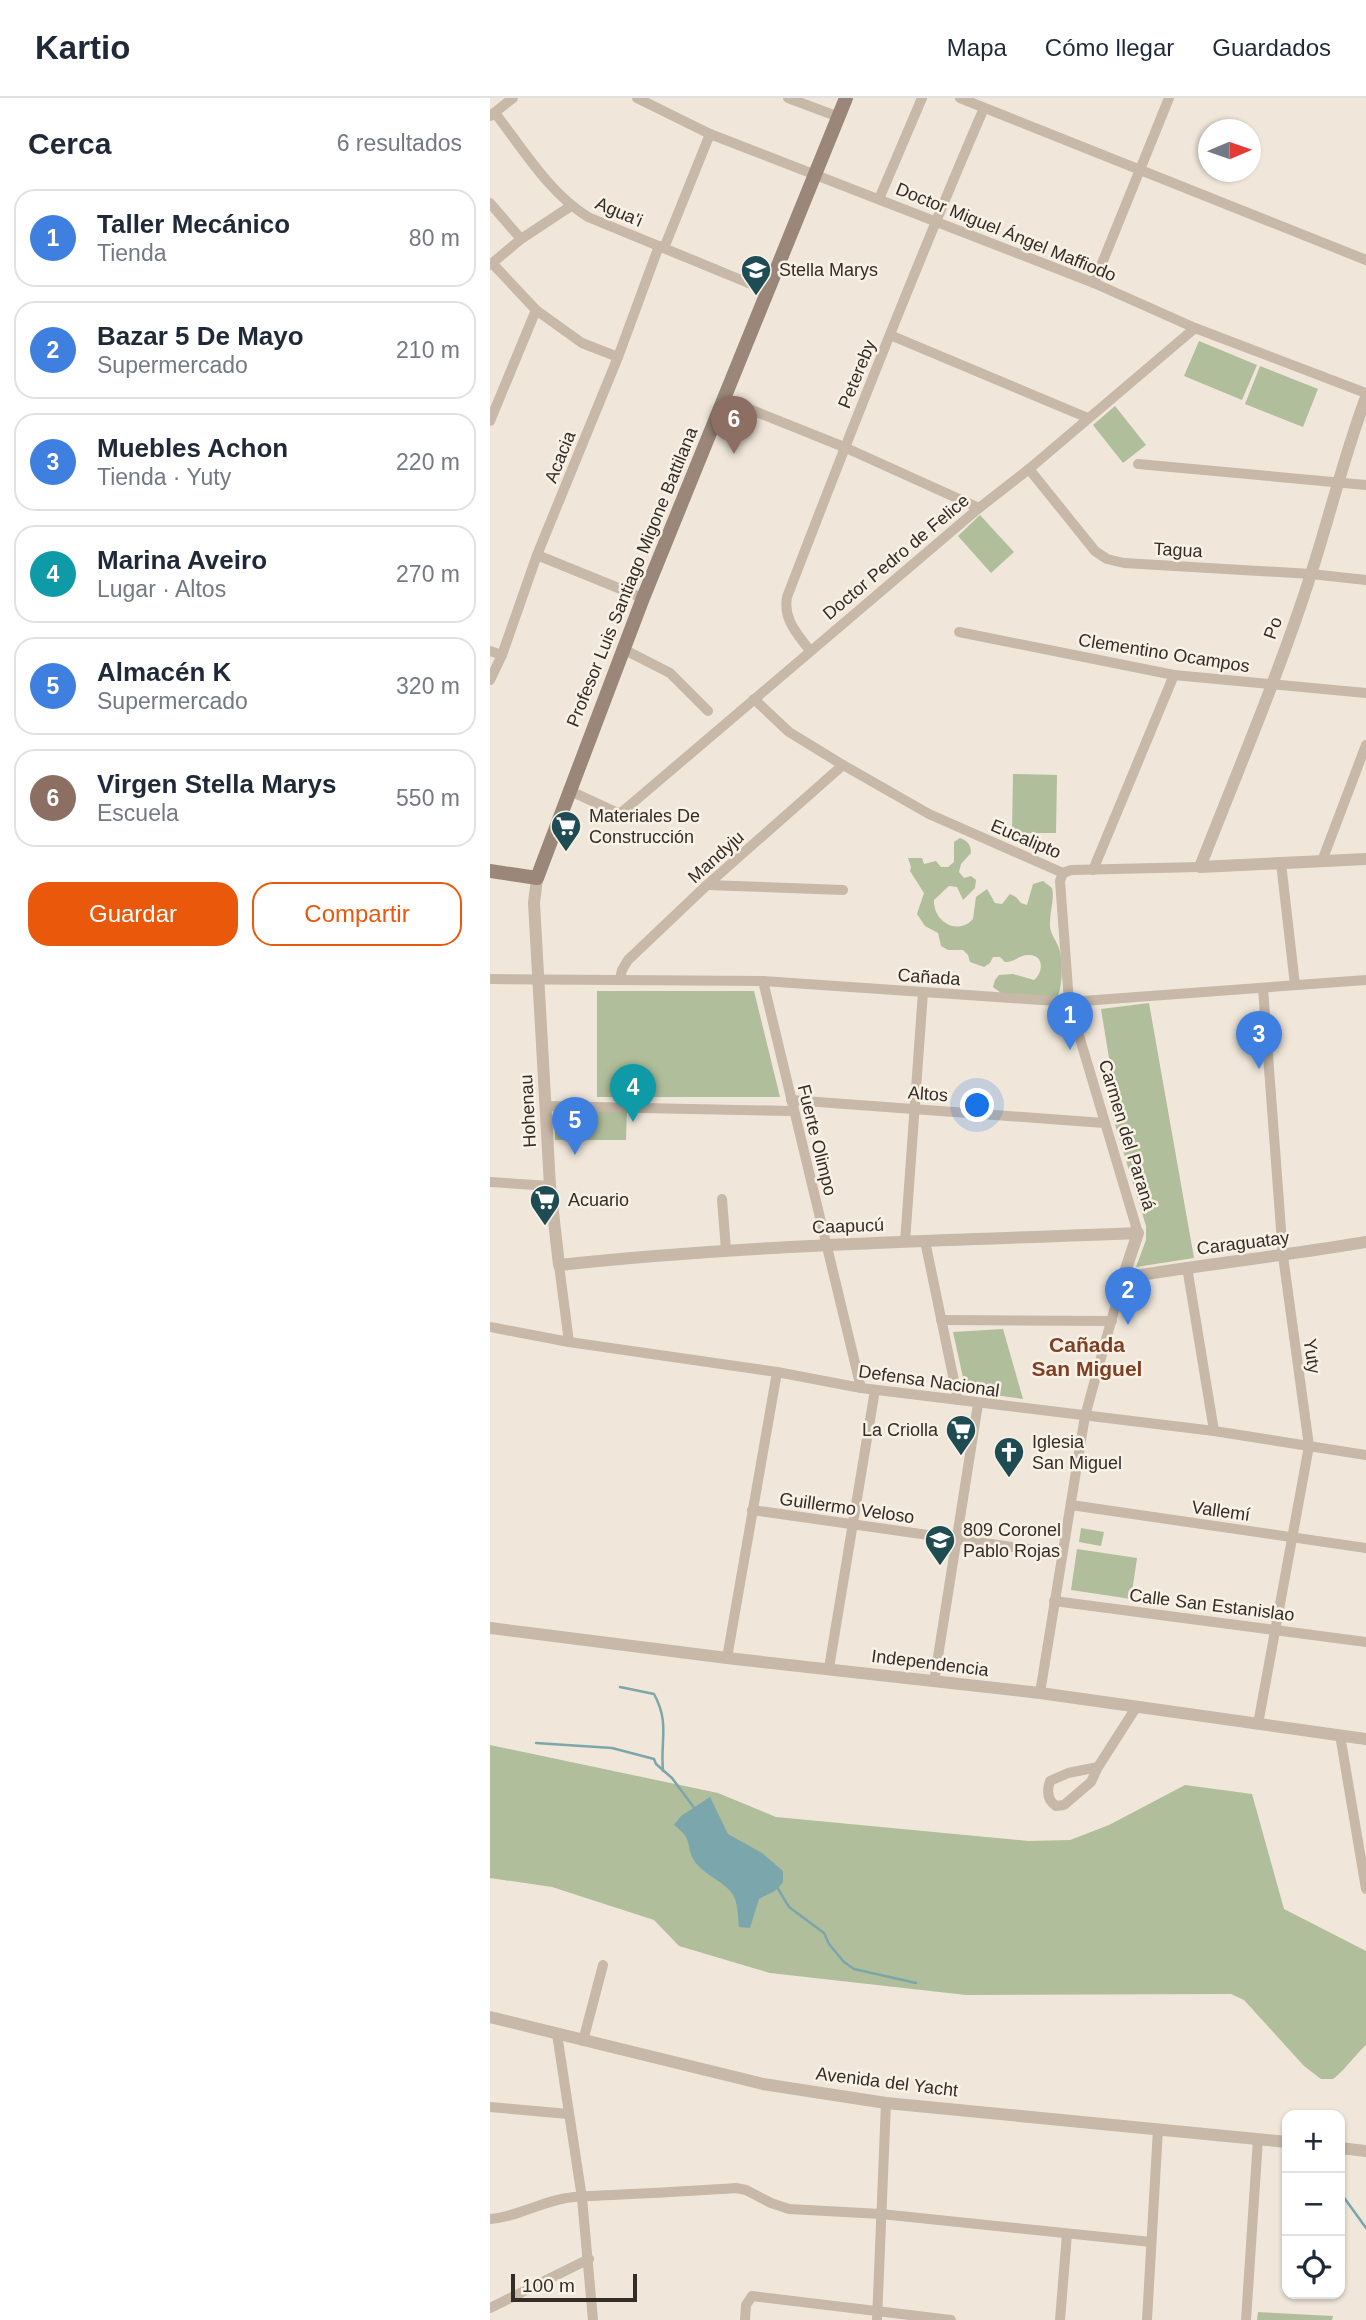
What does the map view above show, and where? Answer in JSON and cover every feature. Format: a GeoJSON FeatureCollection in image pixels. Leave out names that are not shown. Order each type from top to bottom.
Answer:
{"type":"FeatureCollection","features":[{"type":"Feature","properties":{"kind":"main road","name":"Profesor Luis Santiago Migone Battilana"},"geometry":{"type":"LineString","coordinates":[[537,877],[643,598],[846,98]]}},
{"type":"Feature","properties":{"kind":"main road"},"geometry":{"type":"LineString","coordinates":[[490,871],[537,877]]}},
{"type":"Feature","properties":{"kind":"street"},"geometry":{"type":"LineString","coordinates":[[492,114],[513,98]]}},
{"type":"Feature","properties":{"kind":"street","name":"Doctor Miguel Ángel Maffiodo"},"geometry":{"type":"LineString","coordinates":[[637,98],[646,105],[710,134],[1094,283],[1195,328],[1366,395]]}},
{"type":"Feature","properties":{"kind":"street"},"geometry":{"type":"LineString","coordinates":[[788,98],[839,117]]}},
{"type":"Feature","properties":{"kind":"street"},"geometry":{"type":"LineString","coordinates":[[879,199],[922,98]]}},
{"type":"Feature","properties":{"kind":"street"},"geometry":{"type":"LineString","coordinates":[[960,98],[1366,260]]}},
{"type":"Feature","properties":{"kind":"street"},"geometry":{"type":"LineString","coordinates":[[1094,283],[1169,98]]}},
{"type":"Feature","properties":{"kind":"street","name":"Petereby"},"geometry":{"type":"LineString","coordinates":[[810,652],[787,621],[787,597],[935,221],[984,108]]}},
{"type":"Feature","properties":{"kind":"street","name":"Agua'i"},"geometry":{"type":"LineString","coordinates":[[492,114],[570,206],[588,217],[768,291]]}},
{"type":"Feature","properties":{"kind":"street","name":"Acacia"},"geometry":{"type":"LineString","coordinates":[[490,680],[502,655],[537,555],[710,134]]}},
{"type":"Feature","properties":{"kind":"street"},"geometry":{"type":"LineString","coordinates":[[490,202],[521,239]]}},
{"type":"Feature","properties":{"kind":"street"},"geometry":{"type":"LineString","coordinates":[[570,206],[521,239],[491,264],[536,310],[582,343],[618,357]]}},
{"type":"Feature","properties":{"kind":"street"},"geometry":{"type":"LineString","coordinates":[[490,421],[536,310]]}},
{"type":"Feature","properties":{"kind":"street","name":"Doctor Pedro de Felice"},"geometry":{"type":"LineString","coordinates":[[568,790],[620,813],[1195,328]]}},
{"type":"Feature","properties":{"kind":"street"},"geometry":{"type":"LineString","coordinates":[[890,335],[1088,418]]}},
{"type":"Feature","properties":{"kind":"street","name":"Po"},"geometry":{"type":"LineString","coordinates":[[1200,867],[1271,686],[1311,574],[1336,483],[1366,395]]}},
{"type":"Feature","properties":{"kind":"street"},"geometry":{"type":"LineString","coordinates":[[724,399],[844,447],[979,508]]}},
{"type":"Feature","properties":{"kind":"street"},"geometry":{"type":"LineString","coordinates":[[1138,464],[1366,485]]}},
{"type":"Feature","properties":{"kind":"street","name":"Tagua"},"geometry":{"type":"LineString","coordinates":[[1029,469],[1095,551],[1107,559],[1124,563],[1311,574],[1366,580]]}},
{"type":"Feature","properties":{"kind":"street"},"geometry":{"type":"LineString","coordinates":[[537,555],[643,598]]}},
{"type":"Feature","properties":{"kind":"street","name":"Clementino Ocampos"},"geometry":{"type":"LineString","coordinates":[[959,632],[1174,675],[1366,694]]}},
{"type":"Feature","properties":{"kind":"street"},"geometry":{"type":"LineString","coordinates":[[623,649],[670,673],[708,711]]}},
{"type":"Feature","properties":{"kind":"street"},"geometry":{"type":"LineString","coordinates":[[490,651],[502,655]]}},
{"type":"Feature","properties":{"kind":"street"},"geometry":{"type":"LineString","coordinates":[[1093,870],[1174,675]]}},
{"type":"Feature","properties":{"kind":"street","name":"Eucalipto"},"geometry":{"type":"LineString","coordinates":[[754,699],[789,732],[929,814],[1063,873],[1071,870],[1366,859]]}},
{"type":"Feature","properties":{"kind":"street"},"geometry":{"type":"LineString","coordinates":[[1322,861],[1366,745]]}},
{"type":"Feature","properties":{"kind":"street","name":"Mandyju"},"geometry":{"type":"LineString","coordinates":[[620,979],[628,960],[707,885],[843,765]]}},
{"type":"Feature","properties":{"kind":"street"},"geometry":{"type":"LineString","coordinates":[[1281,863],[1295,985]]}},
{"type":"Feature","properties":{"kind":"street","name":"Carmen del Paraná"},"geometry":{"type":"LineString","coordinates":[[1040,1693],[1085,1416],[1138,1233],[1069,1002],[1059,881],[1063,873]]}},
{"type":"Feature","properties":{"kind":"street","name":"Hohenau"},"geometry":{"type":"LineString","coordinates":[[537,877],[534,903],[550,1186],[569,1342]]}},
{"type":"Feature","properties":{"kind":"street"},"geometry":{"type":"LineString","coordinates":[[707,885],[844,890]]}},
{"type":"Feature","properties":{"kind":"street","name":"Cañada"},"geometry":{"type":"LineString","coordinates":[[490,979],[762,981],[1069,1002],[1366,981]]}},
{"type":"Feature","properties":{"kind":"street","name":"Fuerte Olimpo"},"geometry":{"type":"LineString","coordinates":[[762,981],[861,1388]]}},
{"type":"Feature","properties":{"kind":"street","name":"Yuty"},"geometry":{"type":"LineString","coordinates":[[1258,1724],[1309,1446],[1283,1256],[1263,988]]}},
{"type":"Feature","properties":{"kind":"street"},"geometry":{"type":"LineString","coordinates":[[905,1242],[923,992]]}},
{"type":"Feature","properties":{"kind":"street","name":"Altos"},"geometry":{"type":"LineString","coordinates":[[545,1106],[914,1109],[1104,1123]]}},
{"type":"Feature","properties":{"kind":"street"},"geometry":{"type":"LineString","coordinates":[[490,1182],[550,1186]]}},
{"type":"Feature","properties":{"kind":"street"},"geometry":{"type":"LineString","coordinates":[[722,1199],[726,1250]]}},
{"type":"Feature","properties":{"kind":"street","name":"Caapucú"},"geometry":{"type":"LineString","coordinates":[[559,1265],[827,1244],[1138,1233]]}},
{"type":"Feature","properties":{"kind":"street"},"geometry":{"type":"LineString","coordinates":[[925,1241],[958,1400]]}},
{"type":"Feature","properties":{"kind":"street","name":"Caraguatay"},"geometry":{"type":"LineString","coordinates":[[1124,1278],[1366,1242]]}},
{"type":"Feature","properties":{"kind":"street"},"geometry":{"type":"LineString","coordinates":[[1187,1267],[1214,1431]]}},
{"type":"Feature","properties":{"kind":"street"},"geometry":{"type":"LineString","coordinates":[[941,1320],[1112,1321]]}},
{"type":"Feature","properties":{"kind":"street","name":"Defensa Nacional"},"geometry":{"type":"LineString","coordinates":[[490,1327],[569,1342],[777,1372],[861,1388],[1214,1431],[1366,1455]]}},
{"type":"Feature","properties":{"kind":"street"},"geometry":{"type":"LineString","coordinates":[[727,1658],[777,1372]]}},
{"type":"Feature","properties":{"kind":"street"},"geometry":{"type":"LineString","coordinates":[[829,1668],[875,1390]]}},
{"type":"Feature","properties":{"kind":"street"},"geometry":{"type":"LineString","coordinates":[[934,1682],[978,1404]]}},
{"type":"Feature","properties":{"kind":"street","name":"Vallemí"},"geometry":{"type":"LineString","coordinates":[[1071,1505],[1366,1548]]}},
{"type":"Feature","properties":{"kind":"street","name":"Guillermo Veloso"},"geometry":{"type":"LineString","coordinates":[[752,1510],[1062,1553]]}},
{"type":"Feature","properties":{"kind":"street","name":"Calle San Estanislao"},"geometry":{"type":"LineString","coordinates":[[1054,1601],[1276,1628],[1366,1642]]}},
{"type":"Feature","properties":{"kind":"street","name":"Independencia"},"geometry":{"type":"LineString","coordinates":[[490,1628],[1040,1693],[1366,1739]]}},
{"type":"Feature","properties":{"kind":"street"},"geometry":{"type":"LineString","coordinates":[[1098,1767],[1059,1776],[1050,1781],[1048,1796],[1052,1804],[1065,1805],[1091,1783],[1098,1767],[1137,1706]]}},
{"type":"Feature","properties":{"kind":"street"},"geometry":{"type":"LineString","coordinates":[[1340,1735],[1366,1889]]}},
{"type":"Feature","properties":{"kind":"street"},"geometry":{"type":"LineString","coordinates":[[583,2041],[603,1965]]}},
{"type":"Feature","properties":{"kind":"street","name":"Avenida del Yacht"},"geometry":{"type":"LineString","coordinates":[[490,2017],[763,2084],[887,2103],[1282,2141]]}},
{"type":"Feature","properties":{"kind":"street"},"geometry":{"type":"LineString","coordinates":[[557,2034],[582,2199],[593,2320]]}},
{"type":"Feature","properties":{"kind":"street"},"geometry":{"type":"LineString","coordinates":[[877,2315],[887,2103]]}},
{"type":"Feature","properties":{"kind":"street"},"geometry":{"type":"LineString","coordinates":[[490,2107],[568,2114]]}},
{"type":"Feature","properties":{"kind":"street"},"geometry":{"type":"LineString","coordinates":[[1147,2320],[1158,2129]]}},
{"type":"Feature","properties":{"kind":"street"},"geometry":{"type":"LineString","coordinates":[[1246,2320],[1258,2139]]}},
{"type":"Feature","properties":{"kind":"street"},"geometry":{"type":"LineString","coordinates":[[1345,2149],[1366,2151]]}},
{"type":"Feature","properties":{"kind":"street"},"geometry":{"type":"LineString","coordinates":[[490,2219],[574,2197],[582,2199],[736,2189],[746,2190],[789,2209],[881,2214],[1151,2242]]}},
{"type":"Feature","properties":{"kind":"street"},"geometry":{"type":"LineString","coordinates":[[1060,2320],[1067,2234]]}},
{"type":"Feature","properties":{"kind":"street"},"geometry":{"type":"LineString","coordinates":[[490,2308],[589,2259]]}},
{"type":"Feature","properties":{"kind":"street"},"geometry":{"type":"LineString","coordinates":[[744,2320],[746,2305],[752,2296],[877,2315],[951,2320]]}},
{"type":"Feature","properties":{"kind":"green space"},"geometry":{"type":"Polygon","coordinates":[[[1199,341],[1257,365],[1242,400],[1184,376],[1199,341]]]}},
{"type":"Feature","properties":{"kind":"green space"},"geometry":{"type":"Polygon","coordinates":[[[1260,366],[1318,389],[1303,427],[1245,404],[1260,366]]]}},
{"type":"Feature","properties":{"kind":"green space"},"geometry":{"type":"Polygon","coordinates":[[[1115,406],[1146,445],[1123,463],[1093,425],[1115,406]]]}},
{"type":"Feature","properties":{"kind":"green space"},"geometry":{"type":"Polygon","coordinates":[[[980,515],[1014,552],[991,573],[958,536],[980,515]]]}},
{"type":"Feature","properties":{"kind":"green space"},"geometry":{"type":"Polygon","coordinates":[[[1013,774],[1057,775],[1056,833],[1012,833],[1013,774]]]}},
{"type":"Feature","properties":{"kind":"green space"},"geometry":{"type":"Polygon","coordinates":[[[960,838],[968,844],[971,853],[961,864],[959,872],[964,878],[971,876],[976,880],[975,888],[963,900],[957,887],[949,886],[934,900],[938,915],[954,926],[967,924],[973,919],[976,897],[987,889],[995,903],[1002,904],[1010,894],[1027,905],[1033,884],[1043,881],[1052,888],[1050,927],[1061,960],[1057,998],[1005,996],[993,987],[999,975],[1013,974],[1034,980],[1041,968],[1037,957],[1025,955],[1005,962],[1000,957],[993,957],[984,967],[970,962],[963,950],[948,950],[941,946],[938,933],[925,926],[917,914],[924,893],[910,871],[908,858],[922,858],[924,864],[936,861],[941,867],[948,867],[954,862],[954,842],[960,838]]]}},
{"type":"Feature","properties":{"kind":"green space"},"geometry":{"type":"Polygon","coordinates":[[[597,991],[754,991],[780,1097],[597,1097],[597,991]]]}},
{"type":"Feature","properties":{"kind":"green space"},"geometry":{"type":"Polygon","coordinates":[[[1149,1003],[1194,1258],[1136,1267],[1146,1240],[1146,1226],[1110,1108],[1117,1107],[1101,1009],[1149,1003]]]}},
{"type":"Feature","properties":{"kind":"green space"},"geometry":{"type":"Polygon","coordinates":[[[555,1108],[627,1108],[626,1140],[555,1140],[555,1108]]]}},
{"type":"Feature","properties":{"kind":"green space"},"geometry":{"type":"Polygon","coordinates":[[[1003,1329],[1023,1399],[966,1391],[953,1332],[1003,1329]]]}},
{"type":"Feature","properties":{"kind":"green space"},"geometry":{"type":"Polygon","coordinates":[[[1081,1528],[1104,1532],[1101,1546],[1079,1542],[1081,1528]]]}},
{"type":"Feature","properties":{"kind":"green space"},"geometry":{"type":"Polygon","coordinates":[[[1077,1549],[1137,1558],[1131,1599],[1071,1590],[1077,1549]]]}},
{"type":"Feature","properties":{"kind":"green space"},"geometry":{"type":"Polygon","coordinates":[[[490,1745],[718,1793],[776,1817],[1029,1841],[1070,1840],[1109,1825],[1185,1785],[1252,1794],[1284,1909],[1366,1951],[1366,2045],[1333,2079],[1321,2079],[1304,2066],[1244,2000],[1231,1994],[966,1995],[770,1973],[679,1946],[654,1920],[552,1887],[490,1878],[490,1745]]]}},
{"type":"Feature","properties":{"kind":"green space"},"geometry":{"type":"Polygon","coordinates":[[[1258,2312],[1333,2316],[1332,2320],[1257,2320],[1258,2312]]]}},
{"type":"Feature","properties":{"kind":"water"},"geometry":{"type":"Polygon","coordinates":[[[710,1797],[728,1834],[762,1853],[783,1871],[783,1882],[780,1886],[759,1899],[750,1928],[739,1927],[737,1905],[732,1893],[695,1862],[687,1839],[674,1825],[681,1816],[710,1797]]]}},
{"type":"Feature","properties":{"kind":"waterway"},"geometry":{"type":"LineString","coordinates":[[620,1687],[654,1694],[662,1714],[663,1771]]}},
{"type":"Feature","properties":{"kind":"waterway"},"geometry":{"type":"LineString","coordinates":[[536,1743],[612,1748],[654,1759],[695,1809]]}},
{"type":"Feature","properties":{"kind":"waterway"},"geometry":{"type":"LineString","coordinates":[[777,1887],[789,1907],[824,1933],[829,1944],[844,1962],[854,1969],[916,1983]]}},
{"type":"Feature","properties":{"kind":"waterway"},"geometry":{"type":"LineString","coordinates":[[1345,2199],[1366,2228]]}},
{"type":"Feature","properties":{"kind":"place","name":"Stella Marys"},"geometry":{"type":"Point","coordinates":[756,297]}},
{"type":"Feature","properties":{"kind":"place","name":"Virgen Stella Marys"},"geometry":{"type":"Point","coordinates":[734,454]}},
{"type":"Feature","properties":{"kind":"place","name":"Materiales De Construcción"},"geometry":{"type":"Point","coordinates":[566,853]}},
{"type":"Feature","properties":{"kind":"place","name":"Taller Mecánico"},"geometry":{"type":"Point","coordinates":[1070,1050]}},
{"type":"Feature","properties":{"kind":"place","name":"Muebles Achon"},"geometry":{"type":"Point","coordinates":[1259,1069]}},
{"type":"Feature","properties":{"kind":"place","name":"Marina Aveiro"},"geometry":{"type":"Point","coordinates":[633,1122]}},
{"type":"Feature","properties":{"kind":"place","name":"Almacén K"},"geometry":{"type":"Point","coordinates":[575,1155]}},
{"type":"Feature","properties":{"kind":"place","name":"Acuario"},"geometry":{"type":"Point","coordinates":[545,1227]}},
{"type":"Feature","properties":{"kind":"place","name":"Bazar 5 De Mayo"},"geometry":{"type":"Point","coordinates":[1128,1325]}},
{"type":"Feature","properties":{"kind":"place","name":"La Criolla"},"geometry":{"type":"Point","coordinates":[961,1457]}},
{"type":"Feature","properties":{"kind":"place","name":"Iglesia San Miguel"},"geometry":{"type":"Point","coordinates":[1009,1479]}},
{"type":"Feature","properties":{"kind":"place","name":"809 Coronel Pablo Rojas"},"geometry":{"type":"Point","coordinates":[940,1567]}},
{"type":"Feature","properties":{"kind":"district","name":"Cañada San Miguel"},"geometry":{"type":"Point","coordinates":[1087,1356]}}]}
